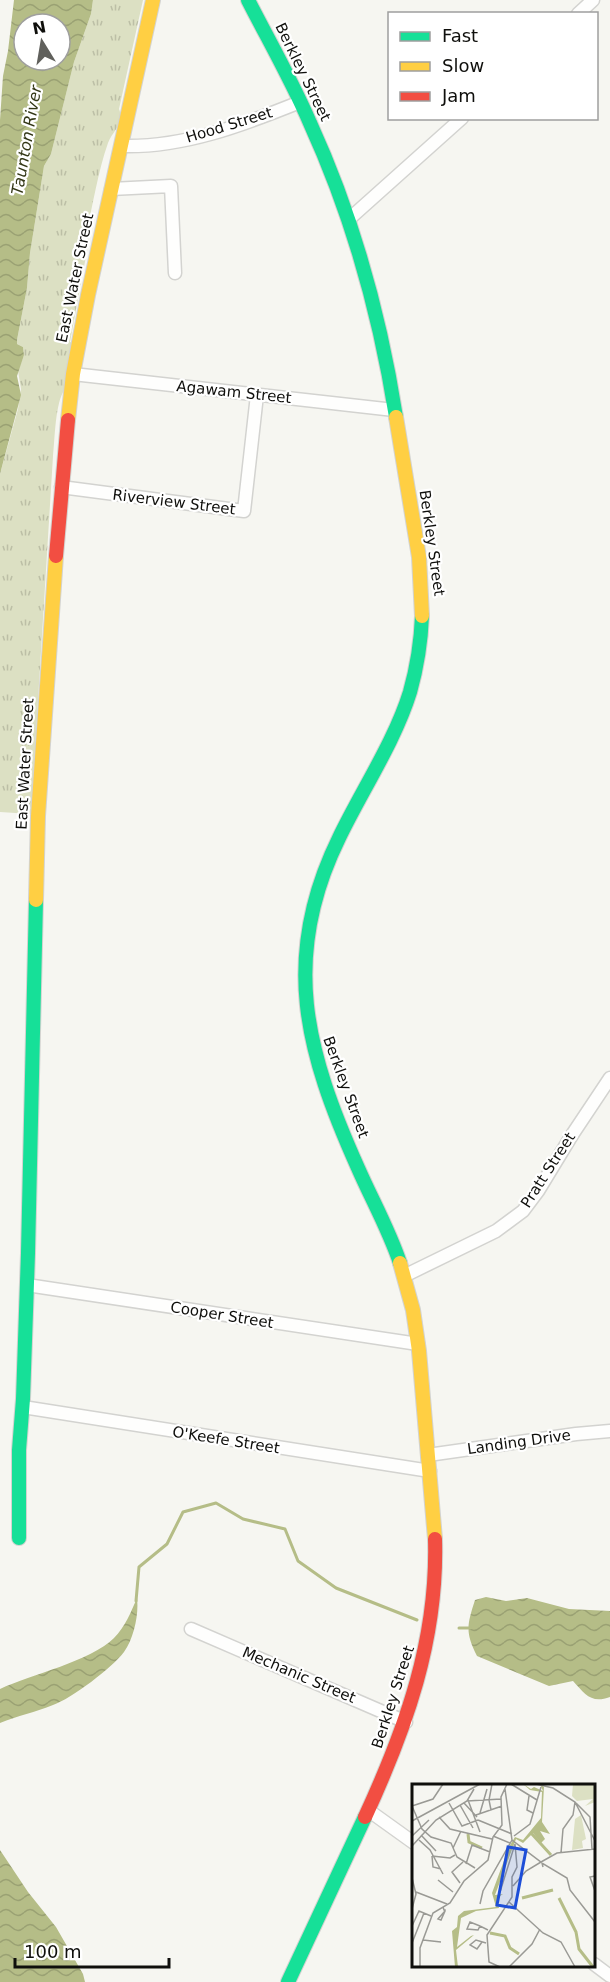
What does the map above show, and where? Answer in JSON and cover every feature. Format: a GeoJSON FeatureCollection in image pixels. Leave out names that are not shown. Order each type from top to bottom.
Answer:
{"type":"FeatureCollection","features":[{"type":"Feature","properties":{"kind":"main road","name":"East Water Street"},"geometry":{"type":"LineString","coordinates":[[19,1538],[19,1441],[23,1407],[27,1285],[38,816],[61,488],[73,374],[88,295],[153,0]]}},
{"type":"Feature","properties":{"kind":"main road","name":"Berkley Street"},"geometry":{"type":"LineString","coordinates":[[248,0],[300,102],[322,151],[348,220],[377,314],[424,606],[422,640],[405,708],[334,846],[320,881],[308,924],[304,975],[307,1022],[319,1068],[389,1236],[412,1304],[430,1471],[435,1547],[434,1599],[426,1653],[406,1722],[288,1982]]}},
{"type":"Feature","properties":{"kind":"street"},"geometry":{"type":"LineString","coordinates":[[580,12],[593,0]]}},
{"type":"Feature","properties":{"kind":"street","name":"Hood Street"},"geometry":{"type":"LineString","coordinates":[[121,146],[154,145],[211,134],[300,102]]}},
{"type":"Feature","properties":{"kind":"street"},"geometry":{"type":"LineString","coordinates":[[348,220],[460,120]]}},
{"type":"Feature","properties":{"kind":"street"},"geometry":{"type":"LineString","coordinates":[[111,189],[171,186],[176,273]]}},
{"type":"Feature","properties":{"kind":"street","name":"Agawam Street"},"geometry":{"type":"LineString","coordinates":[[73,374],[394,410]]}},
{"type":"Feature","properties":{"kind":"street","name":"Riverview Street"},"geometry":{"type":"LineString","coordinates":[[61,488],[244,511],[257,395]]}},
{"type":"Feature","properties":{"kind":"street","name":"Pratt Street"},"geometry":{"type":"LineString","coordinates":[[404,1276],[496,1231],[523,1211],[610,1078]]}},
{"type":"Feature","properties":{"kind":"street","name":"Cooper Street"},"geometry":{"type":"LineString","coordinates":[[27,1285],[418,1344]]}},
{"type":"Feature","properties":{"kind":"street","name":"O'Keefe Street"},"geometry":{"type":"LineString","coordinates":[[23,1407],[430,1471]]}},
{"type":"Feature","properties":{"kind":"street","name":"Landing Drive"},"geometry":{"type":"LineString","coordinates":[[428,1455],[610,1431]]}},
{"type":"Feature","properties":{"kind":"street","name":"Mechanic Street"},"geometry":{"type":"LineString","coordinates":[[191,1629],[406,1722]]}},
{"type":"Feature","properties":{"kind":"street"},"geometry":{"type":"LineString","coordinates":[[368,1810],[412,1842]]}},
{"type":"Feature","properties":{"kind":"street"},"geometry":{"type":"LineString","coordinates":[[595,1965],[610,1976]]}},
{"type":"Feature","properties":{"kind":"green space"},"geometry":{"type":"Polygon","coordinates":[[[93,0],[143,0],[119,109],[121,119],[104,154],[86,234],[89,240],[70,342],[73,343],[65,389],[59,403],[56,421],[31,814],[0,812],[0,474],[18,409],[21,389],[18,371],[24,355],[23,347],[17,344],[17,340],[27,288],[30,253],[44,166],[51,154],[74,62],[91,14],[93,0]]]}},
{"type":"Feature","properties":{"kind":"water"},"geometry":{"type":"Polygon","coordinates":[[[14,0],[93,0],[91,14],[72,70],[72,12],[13,12],[14,0]]]}},
{"type":"Feature","properties":{"kind":"water","name":"Taunton River"},"geometry":{"type":"Polygon","coordinates":[[[12,17],[12,72],[72,72],[51,154],[44,166],[30,253],[27,288],[17,340],[17,344],[23,347],[24,355],[17,376],[21,395],[0,474],[0,120],[3,76],[12,17]]]}},
{"type":"Feature","properties":{"kind":"water"},"geometry":{"type":"Polygon","coordinates":[[[486,1597],[506,1601],[527,1598],[569,1609],[610,1611],[610,1697],[593,1698],[585,1694],[573,1681],[549,1686],[477,1656],[470,1641],[468,1628],[475,1600],[486,1597]]]}},
{"type":"Feature","properties":{"kind":"water"},"geometry":{"type":"Polygon","coordinates":[[[137,1598],[136,1618],[131,1640],[111,1666],[61,1702],[0,1723],[0,1689],[76,1661],[104,1646],[121,1629],[137,1598]]]}},
{"type":"Feature","properties":{"kind":"water"},"geometry":{"type":"Polygon","coordinates":[[[0,1850],[28,1892],[56,1927],[83,1974],[85,1982],[0,1982],[0,1850]]]}},
{"type":"Feature","properties":{"kind":"waterway"},"geometry":{"type":"LineString","coordinates":[[136,1601],[139,1567],[167,1544],[183,1512],[216,1503],[243,1519],[285,1529],[298,1561],[336,1588],[417,1620]]}},
{"type":"Feature","properties":{"kind":"waterway"},"geometry":{"type":"LineString","coordinates":[[459,1628],[470,1628]]}},
{"type":"Feature","properties":{"kind":"traffic: fast"},"geometry":{"type":"LineString","coordinates":[[248,0],[303,107],[352,230],[382,341],[396,417]]}},
{"type":"Feature","properties":{"kind":"traffic: fast"},"geometry":{"type":"LineString","coordinates":[[400,1263],[358,1168],[325,1084],[314,1044],[307,1004],[305,965],[310,924],[321,882],[339,838],[404,710],[415,673],[422,616]]}},
{"type":"Feature","properties":{"kind":"traffic: fast"},"geometry":{"type":"LineString","coordinates":[[19,1538],[19,1450],[28,1253],[36,900]]}},
{"type":"Feature","properties":{"kind":"traffic: fast"},"geometry":{"type":"LineString","coordinates":[[288,1982],[365,1817]]}},
{"type":"Feature","properties":{"kind":"traffic: slow"},"geometry":{"type":"LineString","coordinates":[[68,420],[73,374],[88,295],[153,0]]}},
{"type":"Feature","properties":{"kind":"traffic: slow"},"geometry":{"type":"LineString","coordinates":[[396,417],[419,557],[422,616]]}},
{"type":"Feature","properties":{"kind":"traffic: slow"},"geometry":{"type":"LineString","coordinates":[[36,900],[38,816],[56,556]]}},
{"type":"Feature","properties":{"kind":"traffic: slow"},"geometry":{"type":"LineString","coordinates":[[400,1263],[413,1310],[419,1351],[435,1539]]}},
{"type":"Feature","properties":{"kind":"traffic: jam"},"geometry":{"type":"LineString","coordinates":[[56,556],[68,420]]}},
{"type":"Feature","properties":{"kind":"traffic: jam"},"geometry":{"type":"LineString","coordinates":[[365,1817],[394,1750],[425,1647],[435,1576],[435,1539]]}}]}
